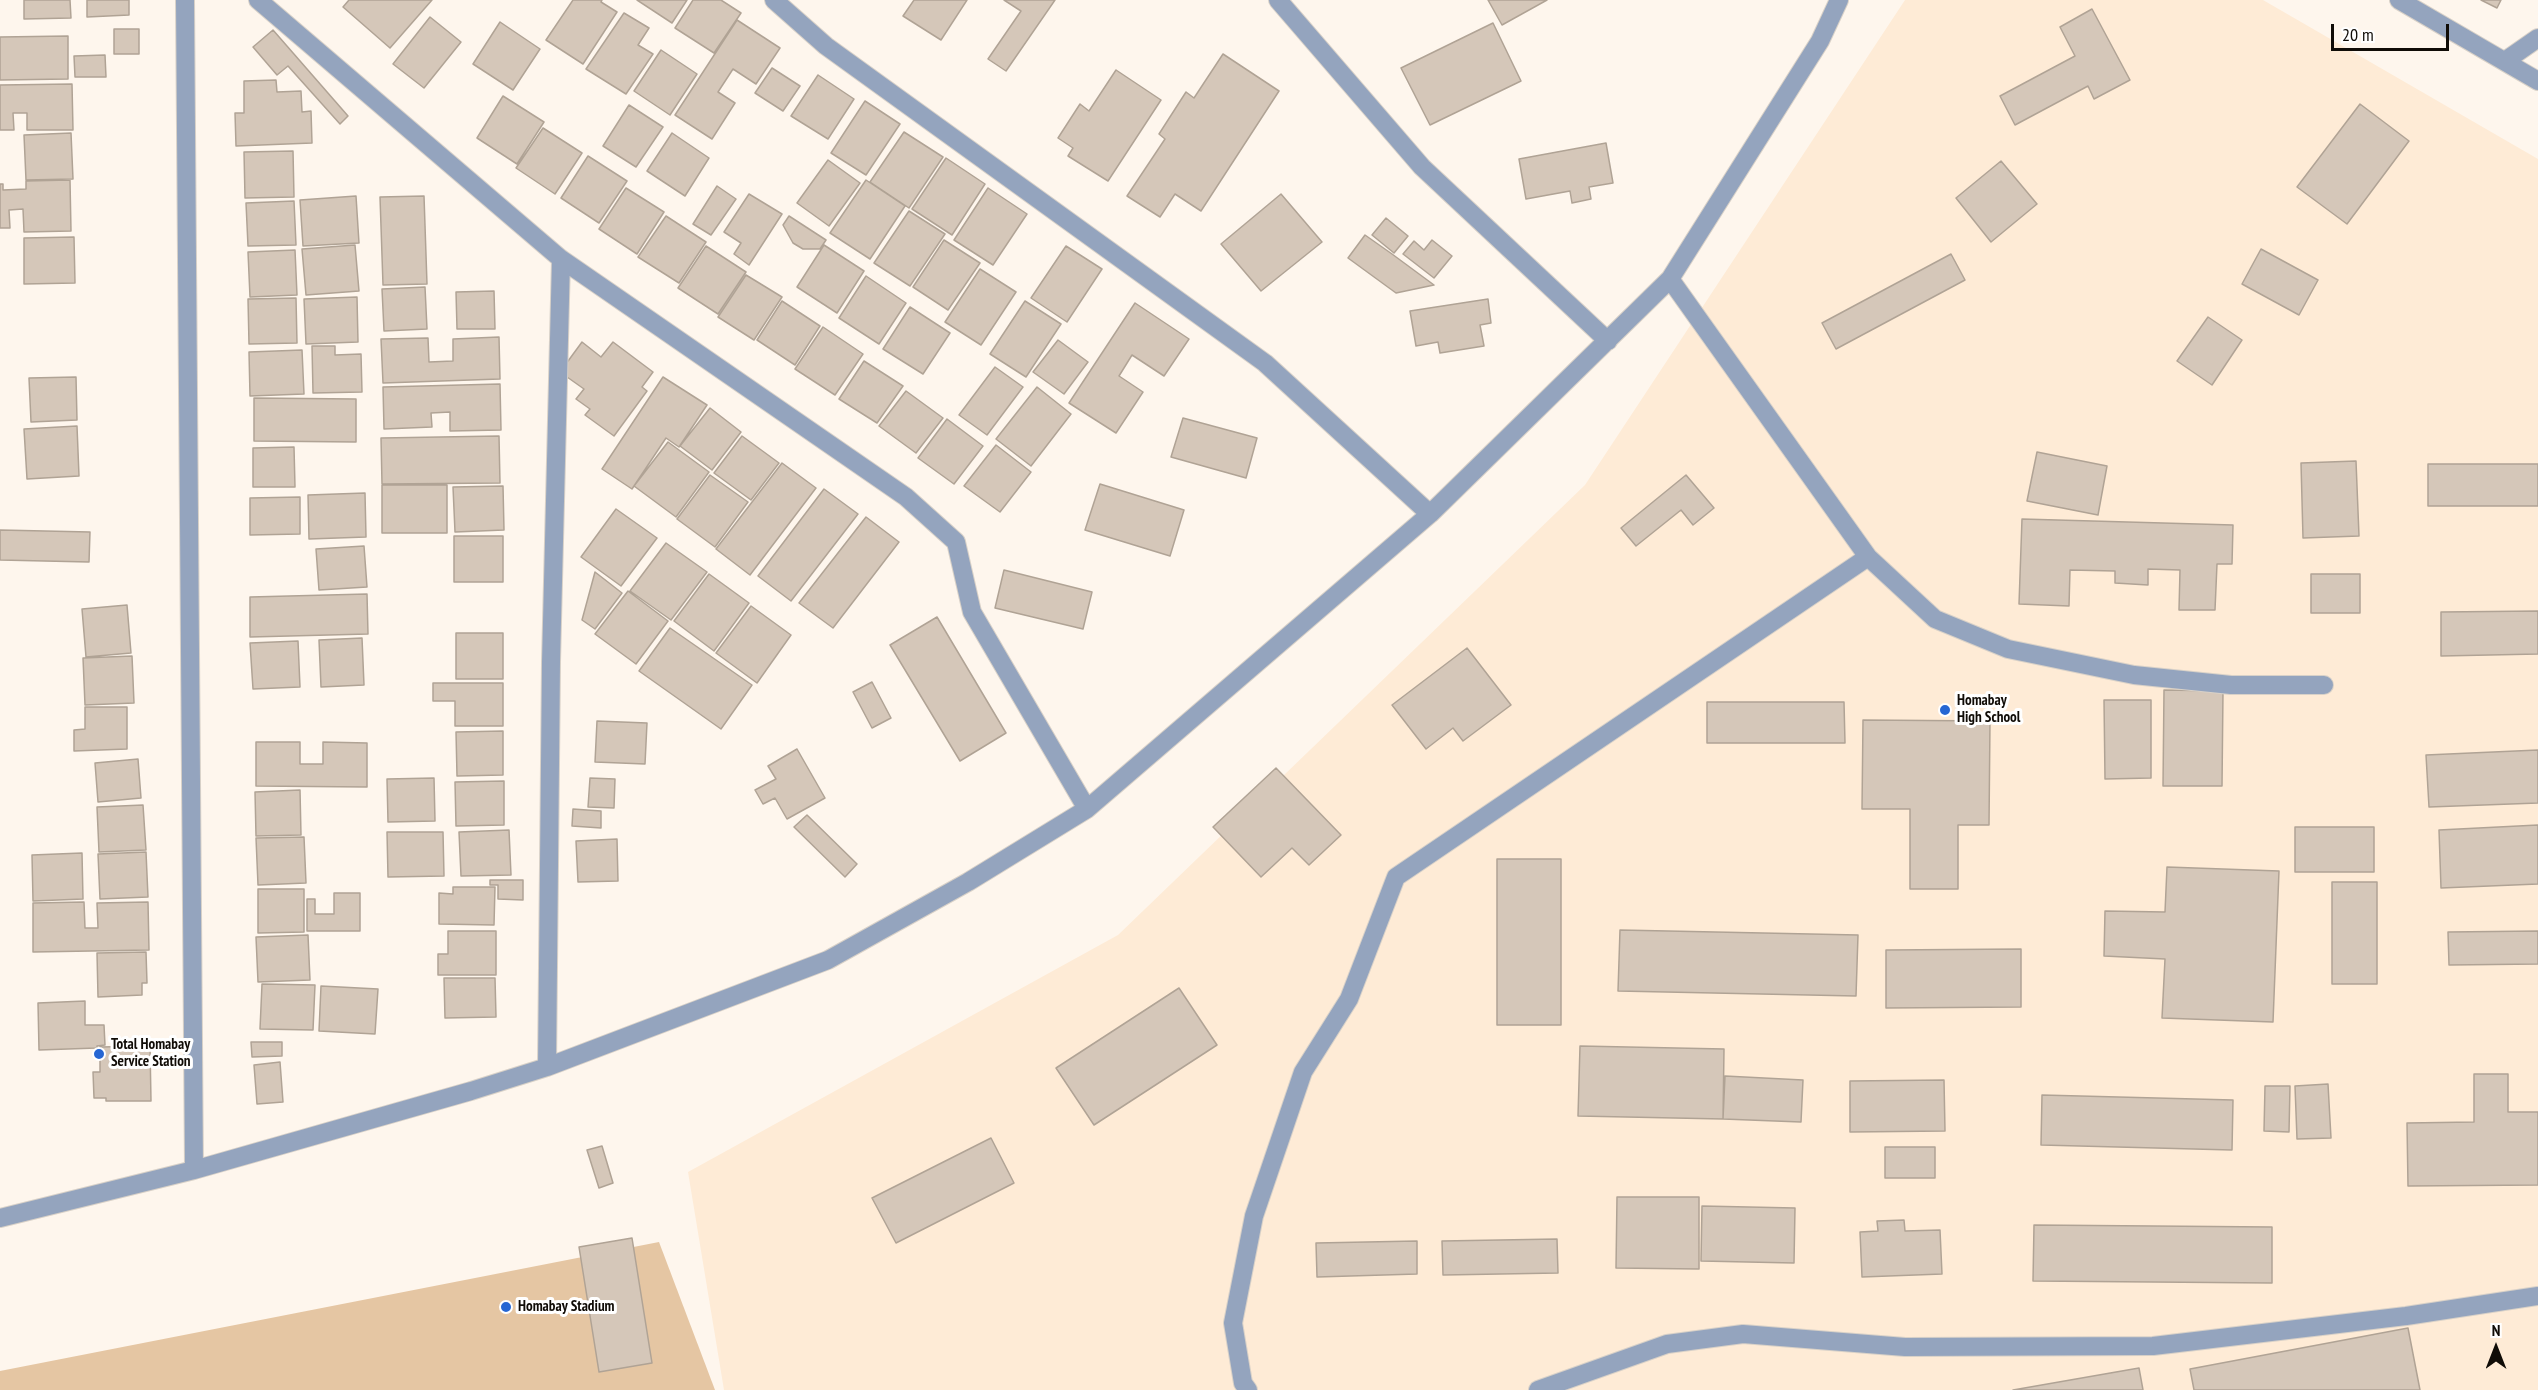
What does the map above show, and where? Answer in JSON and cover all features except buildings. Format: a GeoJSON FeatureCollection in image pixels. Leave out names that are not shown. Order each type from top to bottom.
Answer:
{"type":"FeatureCollection","features":[{"type":"Feature","properties":{"kind":"street"},"geometry":{"type":"LineString","coordinates":[[184,0],[195,1170]]}},
{"type":"Feature","properties":{"kind":"street"},"geometry":{"type":"LineString","coordinates":[[258,0],[561,259],[906,497],[956,542],[972,612],[1087,809]]}},
{"type":"Feature","properties":{"kind":"street"},"geometry":{"type":"LineString","coordinates":[[774,0],[826,46],[1265,363],[1430,513]]}},
{"type":"Feature","properties":{"kind":"street"},"geometry":{"type":"LineString","coordinates":[[1278,0],[1422,167],[1608,341]]}},
{"type":"Feature","properties":{"kind":"street"},"geometry":{"type":"LineString","coordinates":[[0,1218],[195,1170],[548,1067],[828,960],[968,882],[1087,809],[1430,513],[1670,279],[1820,41],[1839,0]]}},
{"type":"Feature","properties":{"kind":"street"},"geometry":{"type":"LineString","coordinates":[[2399,0],[2538,81]]}},
{"type":"Feature","properties":{"kind":"street"},"geometry":{"type":"LineString","coordinates":[[2505,61],[2538,38]]}},
{"type":"Feature","properties":{"kind":"street"},"geometry":{"type":"LineString","coordinates":[[548,1067],[551,662],[561,259]]}},
{"type":"Feature","properties":{"kind":"street"},"geometry":{"type":"LineString","coordinates":[[1670,279],[1868,557],[1935,619],[2007,649],[2134,675],[2231,685],[2324,685]]}},
{"type":"Feature","properties":{"kind":"street"},"geometry":{"type":"LineString","coordinates":[[1248,1390],[1243,1383],[1233,1323],[1254,1216],[1304,1072],[1350,999],[1396,877],[1868,557]]}},
{"type":"Feature","properties":{"kind":"street"},"geometry":{"type":"LineString","coordinates":[[1538,1390],[1667,1344],[1743,1334],[1905,1347],[2153,1346],[2406,1316],[2538,1296]]}},
{"type":"Feature","properties":{"kind":"shaded area","name":"Homabay High School"},"geometry":{"type":"Polygon","coordinates":[[[1905,0],[2263,0],[2538,159],[2538,1390],[724,1390],[688,1172],[1118,935],[1585,485],[1905,0]]]}},
{"type":"Feature","properties":{"kind":"shaded area","name":"Homabay Stadium"},"geometry":{"type":"Polygon","coordinates":[[[659,1242],[715,1390],[0,1390],[0,1371],[659,1242]]]}},
{"type":"Feature","properties":{"kind":"place","name":"Homabay High School"},"geometry":{"type":"Point","coordinates":[1945,710]}},
{"type":"Feature","properties":{"kind":"place","name":"Total Homabay Service Station"},"geometry":{"type":"Point","coordinates":[99,1054]}},
{"type":"Feature","properties":{"kind":"place","name":"Homabay Stadium"},"geometry":{"type":"Point","coordinates":[506,1307]}}]}
